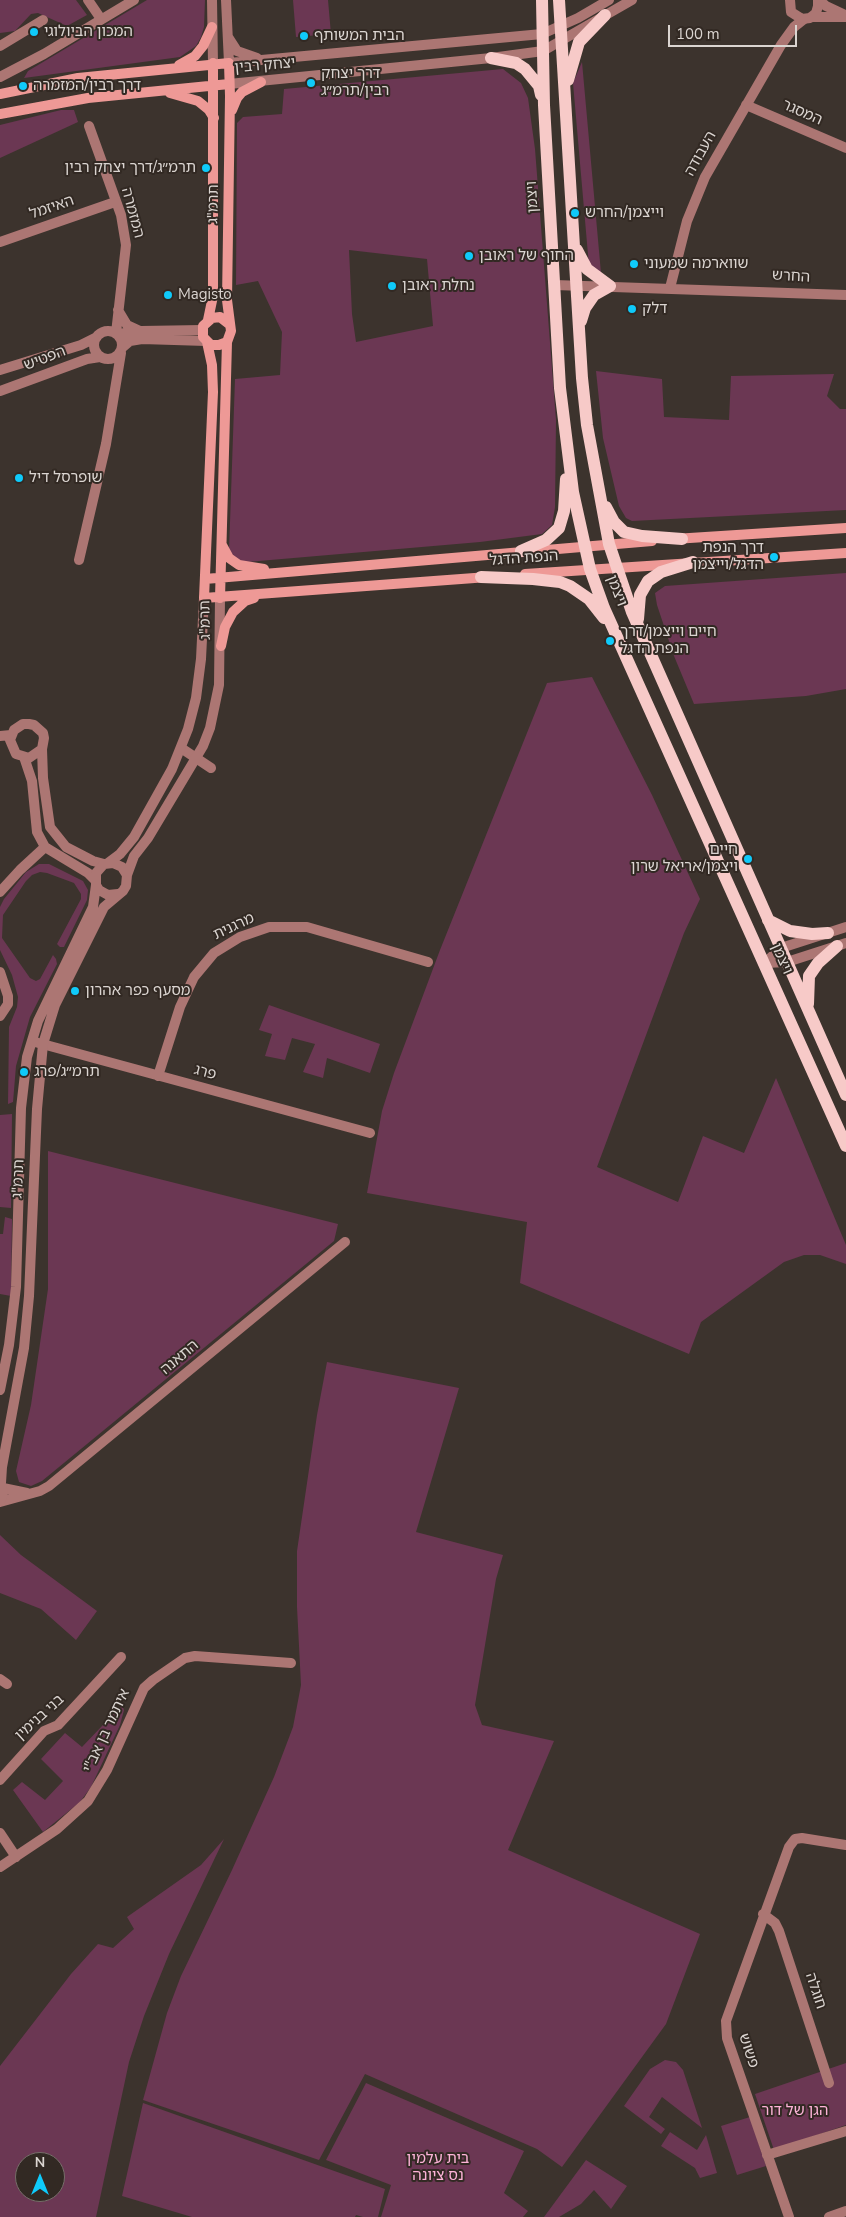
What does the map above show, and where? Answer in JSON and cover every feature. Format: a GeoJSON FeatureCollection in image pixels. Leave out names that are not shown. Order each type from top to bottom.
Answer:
{"type":"FeatureCollection","features":[{"type":"Feature","properties":{"kind":"main road","name":"ויצמן"},"geometry":{"type":"LineString","coordinates":[[542,0],[544,104],[560,388],[568,454],[584,546],[590,569],[604,608],[846,1146]]}},
{"type":"Feature","properties":{"kind":"main road","name":"ויצמן"},"geometry":{"type":"LineString","coordinates":[[559,0],[576,286],[587,425],[609,544],[640,632],[846,1095]]}},
{"type":"Feature","properties":{"kind":"main road"},"geometry":{"type":"LineString","coordinates":[[565,97],[576,48],[579,42],[605,15]]}},
{"type":"Feature","properties":{"kind":"main road"},"geometry":{"type":"LineString","coordinates":[[172,68],[195,56],[203,46],[212,27]]}},
{"type":"Feature","properties":{"kind":"main road"},"geometry":{"type":"LineString","coordinates":[[491,58],[516,63],[524,69],[539,86],[544,104]]}},
{"type":"Feature","properties":{"kind":"main road","name":"יצחק רבין"},"geometry":{"type":"LineString","coordinates":[[0,94],[78,78],[213,63],[229,63]]}},
{"type":"Feature","properties":{"kind":"main road","name":"תרמ\"ג"},"geometry":{"type":"LineString","coordinates":[[208,320],[213,296],[215,123],[213,63]]}},
{"type":"Feature","properties":{"kind":"main road","name":"תרמ\"ג"},"geometry":{"type":"LineString","coordinates":[[229,63],[230,128],[227,300],[229,324]]}},
{"type":"Feature","properties":{"kind":"main road"},"geometry":{"type":"LineString","coordinates":[[230,128],[233,108],[237,98],[247,87],[261,82]]}},
{"type":"Feature","properties":{"kind":"main road","name":"יצחק רבין"},"geometry":{"type":"LineString","coordinates":[[0,114],[80,99],[230,84]]}},
{"type":"Feature","properties":{"kind":"main road"},"geometry":{"type":"LineString","coordinates":[[149,92],[176,94],[198,101],[209,110],[215,123]]}},
{"type":"Feature","properties":{"kind":"main road"},"geometry":{"type":"LineString","coordinates":[[573,236],[583,264],[596,277],[610,286],[594,295],[585,308],[579,328]]}},
{"type":"Feature","properties":{"kind":"main road"},"geometry":{"type":"LineString","coordinates":[[220,317],[229,324],[231,331],[227,342],[215,346],[206,342],[202,330],[208,320],[220,317]]}},
{"type":"Feature","properties":{"kind":"main road","name":"תרמ\"ג"},"geometry":{"type":"LineString","coordinates":[[204,598],[213,392],[212,365],[206,342]]}},
{"type":"Feature","properties":{"kind":"main road","name":"תרמ\"ג"},"geometry":{"type":"LineString","coordinates":[[220,598],[227,342]]}},
{"type":"Feature","properties":{"kind":"main road"},"geometry":{"type":"LineString","coordinates":[[521,551],[546,540],[559,528],[564,511],[568,454]]}},
{"type":"Feature","properties":{"kind":"main road"},"geometry":{"type":"LineString","coordinates":[[598,486],[610,515],[619,529],[631,535],[682,539]]}},
{"type":"Feature","properties":{"kind":"main road","name":"הנפת הדגל"},"geometry":{"type":"LineString","coordinates":[[205,580],[521,551],[846,528]]}},
{"type":"Feature","properties":{"kind":"main road"},"geometry":{"type":"LineString","coordinates":[[222,542],[229,558],[239,565],[259,569],[300,571]]}},
{"type":"Feature","properties":{"kind":"main road","name":"הנפת הדגל"},"geometry":{"type":"LineString","coordinates":[[204,598],[590,569],[846,553]]}},
{"type":"Feature","properties":{"kind":"main road"},"geometry":{"type":"LineString","coordinates":[[640,632],[638,603],[644,588],[654,576],[661,572],[693,562]]}},
{"type":"Feature","properties":{"kind":"main road"},"geometry":{"type":"LineString","coordinates":[[481,578],[548,580],[570,586],[589,598],[621,645]]}},
{"type":"Feature","properties":{"kind":"main road"},"geometry":{"type":"LineString","coordinates":[[221,646],[225,627],[233,612],[245,601],[265,594]]}},
{"type":"Feature","properties":{"kind":"main road"},"geometry":{"type":"LineString","coordinates":[[768,920],[790,931],[812,934],[828,933]]}},
{"type":"Feature","properties":{"kind":"main road"},"geometry":{"type":"LineString","coordinates":[[808,1009],[809,976],[818,963],[842,944]]}},
{"type":"Feature","properties":{"kind":"street"},"geometry":{"type":"LineString","coordinates":[[88,0],[102,19]]}},
{"type":"Feature","properties":{"kind":"street"},"geometry":{"type":"LineString","coordinates":[[0,76],[44,54],[134,0]]}},
{"type":"Feature","properties":{"kind":"street"},"geometry":{"type":"LineString","coordinates":[[212,0],[213,63]]}},
{"type":"Feature","properties":{"kind":"street"},"geometry":{"type":"LineString","coordinates":[[226,0],[229,63]]}},
{"type":"Feature","properties":{"kind":"street","name":"יצחק רבין"},"geometry":{"type":"LineString","coordinates":[[229,63],[542,34],[609,0]]}},
{"type":"Feature","properties":{"kind":"street","name":"יצחק רבין"},"geometry":{"type":"LineString","coordinates":[[230,84],[491,58],[543,50],[632,0]]}},
{"type":"Feature","properties":{"kind":"street"},"geometry":{"type":"LineString","coordinates":[[780,0],[790,7],[797,18],[846,16]]}},
{"type":"Feature","properties":{"kind":"street"},"geometry":{"type":"LineString","coordinates":[[808,18],[818,9],[818,0]]}},
{"type":"Feature","properties":{"kind":"street"},"geometry":{"type":"LineString","coordinates":[[818,0],[846,16]]}},
{"type":"Feature","properties":{"kind":"street","name":"העבודה"},"geometry":{"type":"LineString","coordinates":[[670,288],[681,238],[699,190],[781,45],[788,30],[790,7]]}},
{"type":"Feature","properties":{"kind":"street","name":"העבודה"},"geometry":{"type":"LineString","coordinates":[[781,45],[794,27],[808,18]]}},
{"type":"Feature","properties":{"kind":"street"},"geometry":{"type":"LineString","coordinates":[[0,46],[43,20]]}},
{"type":"Feature","properties":{"kind":"street"},"geometry":{"type":"LineString","coordinates":[[227,35],[233,46],[243,54],[268,60]]}},
{"type":"Feature","properties":{"kind":"street","name":"המסגר"},"geometry":{"type":"LineString","coordinates":[[746,105],[846,148]]}},
{"type":"Feature","properties":{"kind":"street","name":"המזמרה"},"geometry":{"type":"LineString","coordinates":[[89,126],[120,215],[126,244],[117,334]]}},
{"type":"Feature","properties":{"kind":"street","name":"האיזמל"},"geometry":{"type":"LineString","coordinates":[[0,242],[115,202]]}},
{"type":"Feature","properties":{"kind":"street","name":"החרש"},"geometry":{"type":"LineString","coordinates":[[555,285],[846,295]]}},
{"type":"Feature","properties":{"kind":"street"},"geometry":{"type":"LineString","coordinates":[[118,310],[127,325],[141,332]]}},
{"type":"Feature","properties":{"kind":"street"},"geometry":{"type":"LineString","coordinates":[[116,392],[114,376],[94,348],[95,338],[100,333],[107,330],[117,334],[202,330]]}},
{"type":"Feature","properties":{"kind":"street"},"geometry":{"type":"LineString","coordinates":[[79,560],[116,392],[122,350],[122,340],[117,334]]}},
{"type":"Feature","properties":{"kind":"street","name":"הפטיש"},"geometry":{"type":"LineString","coordinates":[[0,370],[81,345],[95,338]]}},
{"type":"Feature","properties":{"kind":"street"},"geometry":{"type":"LineString","coordinates":[[102,358],[112,359],[130,341],[142,339],[206,342]]}},
{"type":"Feature","properties":{"kind":"street","name":"הפטיש"},"geometry":{"type":"LineString","coordinates":[[0,391],[87,359],[102,358]]}},
{"type":"Feature","properties":{"kind":"street","name":"תרמ\"ג"},"geometry":{"type":"LineString","coordinates":[[106,864],[120,854],[132,841],[181,748],[196,698],[201,659],[204,598]]}},
{"type":"Feature","properties":{"kind":"street","name":"תרמ\"ג"},"geometry":{"type":"LineString","coordinates":[[127,875],[134,856],[148,838],[195,759],[210,728],[217,703],[221,646],[220,598]]}},
{"type":"Feature","properties":{"kind":"street"},"geometry":{"type":"LineString","coordinates":[[24,757],[32,781],[37,832],[45,847],[88,873],[99,890],[108,895],[118,894],[126,886],[127,875],[122,867],[92,861],[66,846],[50,827],[46,805],[42,749],[43,733],[34,725],[23,724],[14,730],[11,735],[11,745],[8,750],[24,757],[34,756],[42,749]]}},
{"type":"Feature","properties":{"kind":"street"},"geometry":{"type":"LineString","coordinates":[[0,736],[11,735]]}},
{"type":"Feature","properties":{"kind":"street"},"geometry":{"type":"LineString","coordinates":[[181,748],[211,768]]}},
{"type":"Feature","properties":{"kind":"street"},"geometry":{"type":"LineString","coordinates":[[0,892],[45,847]]}},
{"type":"Feature","properties":{"kind":"street"},"geometry":{"type":"LineString","coordinates":[[95,883],[96,873],[106,864]]}},
{"type":"Feature","properties":{"kind":"street","name":"תרמ\"ג"},"geometry":{"type":"LineString","coordinates":[[0,1390],[10,1345],[13,1315],[24,1074],[31,1041],[44,1009],[92,908],[95,883]]}},
{"type":"Feature","properties":{"kind":"street","name":"תרמ\"ג"},"geometry":{"type":"LineString","coordinates":[[0,1501],[2,1467],[24,1348],[29,1296],[38,1099],[43,1044],[55,1005],[65,984],[104,907],[118,894]]}},
{"type":"Feature","properties":{"kind":"street","name":"מרגנית"},"geometry":{"type":"LineString","coordinates":[[158,1076],[180,1007],[194,977],[214,953],[240,937],[269,927],[307,927],[428,962]]}},
{"type":"Feature","properties":{"kind":"street"},"geometry":{"type":"LineString","coordinates":[[765,963],[780,948],[846,927]]}},
{"type":"Feature","properties":{"kind":"street"},"geometry":{"type":"LineString","coordinates":[[765,963],[787,962],[842,944]]}},
{"type":"Feature","properties":{"kind":"street"},"geometry":{"type":"LineString","coordinates":[[0,972],[7,988],[8,1004],[0,1016]]}},
{"type":"Feature","properties":{"kind":"street","name":"פרג"},"geometry":{"type":"LineString","coordinates":[[31,1041],[370,1133]]}},
{"type":"Feature","properties":{"kind":"street","name":"התאנה"},"geometry":{"type":"LineString","coordinates":[[0,1501],[33,1493],[49,1486],[345,1242]]}},
{"type":"Feature","properties":{"kind":"street"},"geometry":{"type":"LineString","coordinates":[[1,1484],[18,1493],[33,1493]]}},
{"type":"Feature","properties":{"kind":"street","name":"איתמר בן אב\"י"},"geometry":{"type":"LineString","coordinates":[[0,1867],[57,1829],[88,1801],[107,1770],[144,1688],[184,1658],[195,1656],[291,1663]]}},
{"type":"Feature","properties":{"kind":"street","name":"בני בנימין"},"geometry":{"type":"LineString","coordinates":[[0,1780],[44,1731],[58,1725],[121,1657]]}},
{"type":"Feature","properties":{"kind":"street"},"geometry":{"type":"LineString","coordinates":[[0,1833],[16,1857]]}},
{"type":"Feature","properties":{"kind":"street","name":"פשוש"},"geometry":{"type":"LineString","coordinates":[[789,2217],[726,2030],[728,2012],[789,1847],[795,1839],[810,1838],[846,1845]]}},
{"type":"Feature","properties":{"kind":"street","name":"חוגלה"},"geometry":{"type":"LineString","coordinates":[[764,1914],[775,1923],[779,1931],[829,2083]]}},
{"type":"Feature","properties":{"kind":"street"},"geometry":{"type":"LineString","coordinates":[[767,2155],[846,2130]]}},
{"type":"Feature","properties":{"kind":"street"},"geometry":{"type":"LineString","coordinates":[[829,2217],[846,2211]]}},
{"type":"Feature","properties":{"kind":"green space"},"geometry":{"type":"Polygon","coordinates":[[[0,0],[76,0],[87,15],[67,26],[38,13],[31,14],[15,31],[0,33],[0,0]]]}},
{"type":"Feature","properties":{"kind":"green space"},"geometry":{"type":"Polygon","coordinates":[[[147,0],[205,0],[204,27],[196,46],[180,57],[24,78],[28,71],[147,0]]]}},
{"type":"Feature","properties":{"kind":"green space"},"geometry":{"type":"Polygon","coordinates":[[[293,0],[328,0],[331,34],[296,37],[293,0]]]}},
{"type":"Feature","properties":{"kind":"green space"},"geometry":{"type":"Polygon","coordinates":[[[582,62],[601,273],[589,266],[573,83],[582,62]]]}},
{"type":"Feature","properties":{"kind":"green space"},"geometry":{"type":"Polygon","coordinates":[[[503,69],[521,83],[528,98],[535,149],[556,420],[555,507],[552,525],[542,534],[480,542],[247,562],[235,561],[229,551],[235,379],[280,375],[282,332],[258,281],[236,285],[237,123],[243,117],[282,114],[284,89],[503,69]],[[349,250],[352,314],[356,342],[433,326],[427,259],[349,250]]]}},
{"type":"Feature","properties":{"kind":"green space"},"geometry":{"type":"Polygon","coordinates":[[[61,110],[74,110],[78,122],[0,158],[0,125],[61,110]]]}},
{"type":"Feature","properties":{"kind":"green space"},"geometry":{"type":"Polygon","coordinates":[[[596,371],[662,379],[664,417],[729,420],[731,376],[834,374],[827,396],[840,409],[846,409],[846,510],[632,521],[626,518],[619,506],[603,438],[596,371]]]}},
{"type":"Feature","properties":{"kind":"green space"},"geometry":{"type":"Polygon","coordinates":[[[846,573],[846,689],[806,696],[694,704],[674,656],[657,605],[655,593],[665,586],[846,573]]]}},
{"type":"Feature","properties":{"kind":"green space"},"geometry":{"type":"Polygon","coordinates":[[[592,677],[652,795],[700,899],[684,933],[597,1167],[678,1202],[703,1136],[744,1153],[776,1078],[846,1245],[846,1264],[820,1255],[804,1255],[784,1262],[701,1322],[689,1354],[520,1283],[527,1222],[367,1193],[382,1111],[394,1073],[440,950],[547,683],[592,677]]]}},
{"type":"Feature","properties":{"kind":"green space"},"geometry":{"type":"Polygon","coordinates":[[[39,864],[49,864],[83,881],[88,890],[87,900],[64,947],[60,947],[57,944],[81,899],[81,894],[74,883],[47,873],[40,872],[32,875],[3,915],[2,938],[30,978],[36,981],[40,979],[53,955],[57,964],[30,1017],[16,1066],[13,1102],[8,1104],[9,1027],[17,1007],[18,997],[12,975],[0,950],[0,907],[4,899],[26,872],[39,864]]]}},
{"type":"Feature","properties":{"kind":"green space"},"geometry":{"type":"Polygon","coordinates":[[[269,1005],[380,1044],[370,1073],[327,1058],[323,1078],[303,1072],[315,1044],[292,1038],[285,1060],[265,1056],[272,1034],[259,1030],[269,1005]]]}},
{"type":"Feature","properties":{"kind":"green space"},"geometry":{"type":"Polygon","coordinates":[[[12,1114],[11,1208],[0,1207],[0,1115],[12,1114]]]}},
{"type":"Feature","properties":{"kind":"green space"},"geometry":{"type":"Polygon","coordinates":[[[48,1151],[338,1224],[334,1241],[42,1481],[31,1486],[19,1482],[16,1471],[31,1405],[48,1289],[48,1151]]]}},
{"type":"Feature","properties":{"kind":"green space"},"geometry":{"type":"Polygon","coordinates":[[[5,1217],[12,1219],[11,1296],[0,1294],[0,1234],[3,1234],[5,1217]]]}},
{"type":"Feature","properties":{"kind":"green space"},"geometry":{"type":"Polygon","coordinates":[[[327,1362],[459,1388],[416,1532],[503,1555],[496,1579],[475,1705],[482,1725],[554,1741],[508,1850],[700,1934],[666,2024],[562,2167],[537,2149],[365,2074],[319,2160],[143,2100],[167,2013],[181,1976],[274,1777],[293,1727],[301,1685],[297,1607],[297,1551],[317,1415],[327,1362]]]}},
{"type":"Feature","properties":{"kind":"green space"},"geometry":{"type":"Polygon","coordinates":[[[0,1535],[21,1555],[97,1611],[76,1640],[41,1609],[0,1593],[0,1535]]]}},
{"type":"Feature","properties":{"kind":"green space"},"geometry":{"type":"Polygon","coordinates":[[[122,1705],[124,1710],[120,1725],[91,1787],[80,1802],[43,1832],[13,1790],[22,1782],[45,1800],[63,1781],[41,1759],[65,1733],[82,1747],[122,1705]]]}},
{"type":"Feature","properties":{"kind":"green space"},"geometry":{"type":"Polygon","coordinates":[[[224,1839],[169,1954],[144,2016],[129,2062],[96,2217],[0,2217],[0,2066],[71,1974],[98,1944],[113,1948],[134,1929],[127,1917],[201,1865],[224,1839]]]}},
{"type":"Feature","properties":{"kind":"green space"},"geometry":{"type":"Polygon","coordinates":[[[665,2060],[676,2062],[683,2070],[702,2128],[662,2097],[649,2117],[665,2129],[661,2134],[624,2106],[650,2069],[665,2060]]]}},
{"type":"Feature","properties":{"kind":"green space","name":"הגן של דור"},"geometry":{"type":"Polygon","coordinates":[[[846,2063],[846,2125],[774,2150],[755,2094],[846,2063]]]}},
{"type":"Feature","properties":{"kind":"green space","name":"בית עלמין נס ציונה"},"geometry":{"type":"Polygon","coordinates":[[[366,2083],[524,2151],[504,2193],[528,2211],[523,2217],[381,2217],[391,2185],[326,2160],[366,2083]]]}},
{"type":"Feature","properties":{"kind":"green space"},"geometry":{"type":"Polygon","coordinates":[[[143,2103],[385,2189],[378,2217],[356,2215],[355,2217],[192,2217],[122,2196],[143,2103]]]}},
{"type":"Feature","properties":{"kind":"green space"},"geometry":{"type":"Polygon","coordinates":[[[750,2117],[766,2166],[737,2175],[721,2126],[750,2117]]]}},
{"type":"Feature","properties":{"kind":"green space"},"geometry":{"type":"Polygon","coordinates":[[[670,2132],[697,2150],[706,2135],[717,2173],[700,2178],[695,2168],[661,2146],[670,2132]]]}},
{"type":"Feature","properties":{"kind":"green space"},"geometry":{"type":"Polygon","coordinates":[[[586,2160],[627,2186],[611,2209],[594,2190],[581,2204],[559,2217],[544,2217],[586,2160]]]}},
{"type":"Feature","properties":{"kind":"place","name":"המכון הביולוגי"},"geometry":{"type":"Point","coordinates":[34,32]}},
{"type":"Feature","properties":{"kind":"place","name":"הבית המשותף"},"geometry":{"type":"Point","coordinates":[304,36]}},
{"type":"Feature","properties":{"kind":"place","name":"דרך יצחק רבין/תרמ״ג"},"geometry":{"type":"Point","coordinates":[311,83]}},
{"type":"Feature","properties":{"kind":"place","name":"דרך רבין/המזמרה"},"geometry":{"type":"Point","coordinates":[23,86]}},
{"type":"Feature","properties":{"kind":"place","name":"תרמ״ג/דרך יצחק רבין"},"geometry":{"type":"Point","coordinates":[206,168]}},
{"type":"Feature","properties":{"kind":"place","name":"וייצמן/החרש"},"geometry":{"type":"Point","coordinates":[575,213]}},
{"type":"Feature","properties":{"kind":"place","name":"החוף של ראובן"},"geometry":{"type":"Point","coordinates":[469,256]}},
{"type":"Feature","properties":{"kind":"place","name":"שווארמה שמעוני"},"geometry":{"type":"Point","coordinates":[634,264]}},
{"type":"Feature","properties":{"kind":"place","name":"נחלת ראובן"},"geometry":{"type":"Point","coordinates":[392,286]}},
{"type":"Feature","properties":{"kind":"place","name":"Magisto"},"geometry":{"type":"Point","coordinates":[168,295]}},
{"type":"Feature","properties":{"kind":"place","name":"דלק"},"geometry":{"type":"Point","coordinates":[632,309]}},
{"type":"Feature","properties":{"kind":"place","name":"שופרסל דיל"},"geometry":{"type":"Point","coordinates":[19,478]}},
{"type":"Feature","properties":{"kind":"place","name":"דרך הנפת הדגל/וייצמן"},"geometry":{"type":"Point","coordinates":[774,557]}},
{"type":"Feature","properties":{"kind":"place","name":"חיים וייצמן/דרך הנפת הדגל"},"geometry":{"type":"Point","coordinates":[610,641]}},
{"type":"Feature","properties":{"kind":"place","name":"חיים ויצמן/אריאל שרון"},"geometry":{"type":"Point","coordinates":[748,859]}},
{"type":"Feature","properties":{"kind":"place","name":"מסעף כפר אהרון"},"geometry":{"type":"Point","coordinates":[75,991]}},
{"type":"Feature","properties":{"kind":"place","name":"תרמ״ג/פרג"},"geometry":{"type":"Point","coordinates":[24,1072]}}]}
